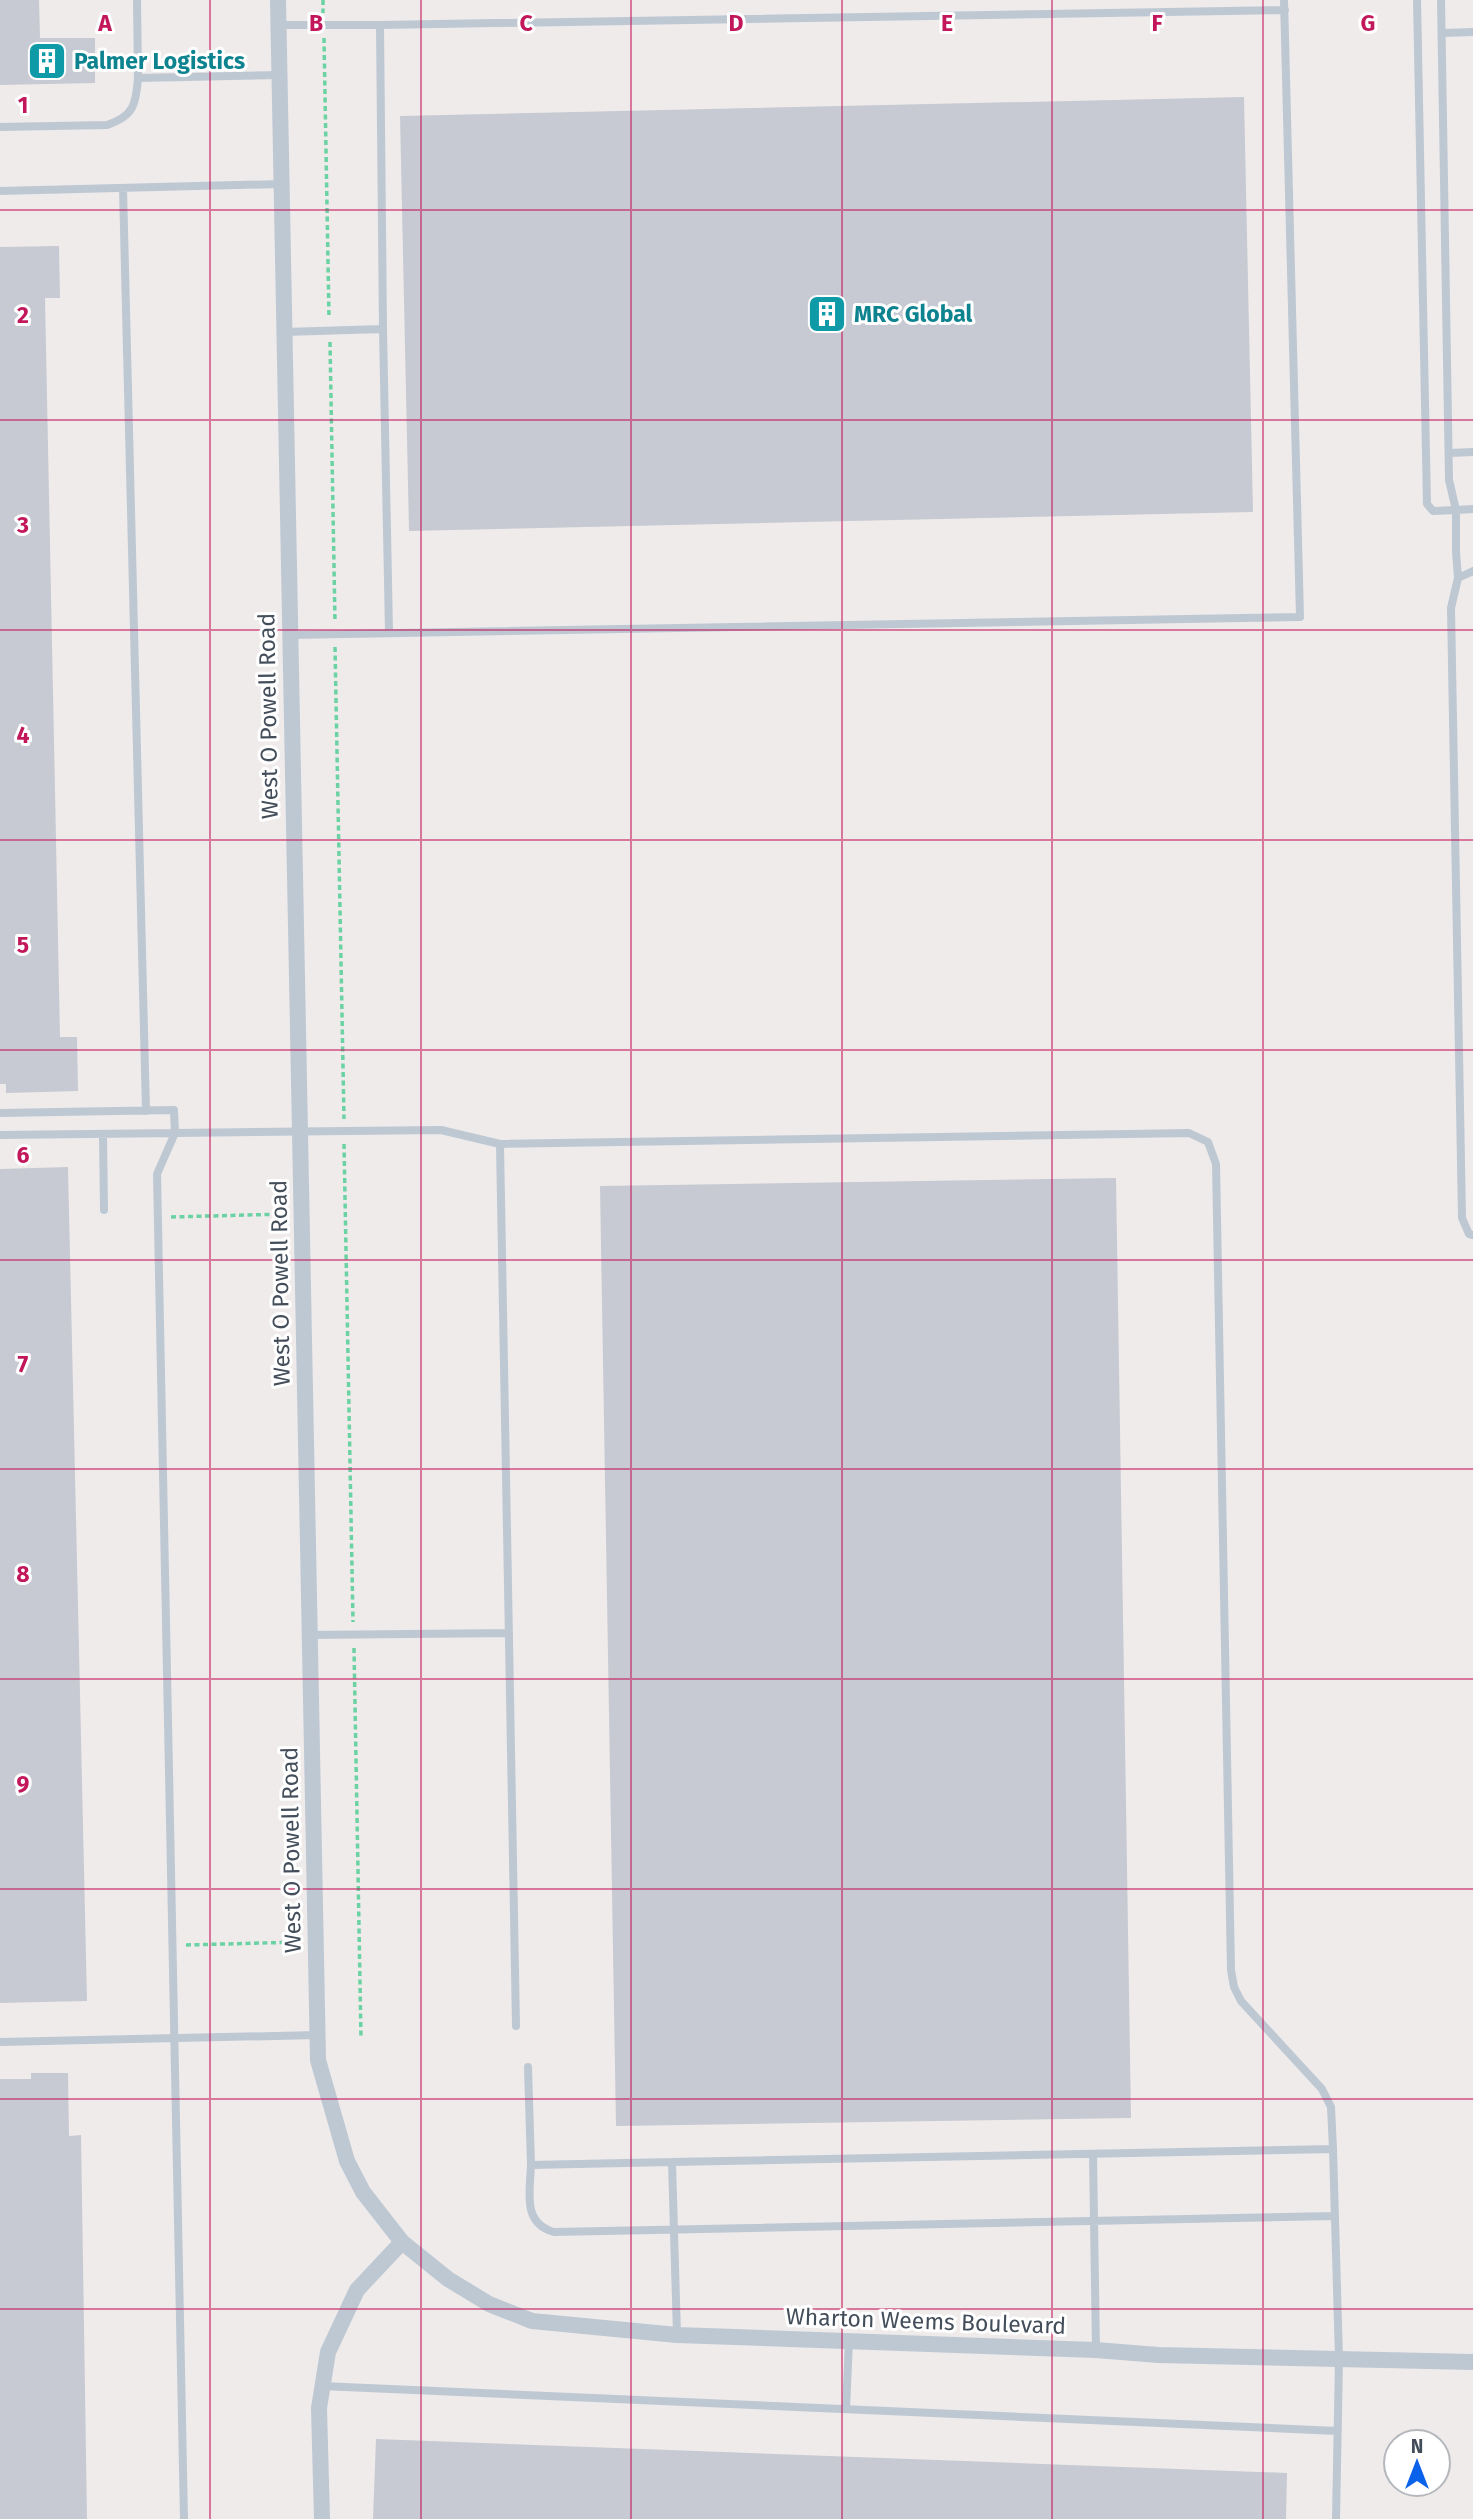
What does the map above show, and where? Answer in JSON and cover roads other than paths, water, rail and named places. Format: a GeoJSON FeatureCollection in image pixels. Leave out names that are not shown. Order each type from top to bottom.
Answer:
{"type":"FeatureCollection","features":[{"type":"Feature","properties":{"kind":"street","name":"West O Powell Road"},"geometry":{"type":"LineString","coordinates":[[278,0],[318,2060],[347,2161],[363,2192],[402,2242]]}},
{"type":"Feature","properties":{"kind":"street","name":"Wharton Weems Boulevard"},"geometry":{"type":"LineString","coordinates":[[402,2242],[448,2279],[489,2304],[532,2321],[633,2333],[1096,2350],[1158,2355],[1473,2362]]}},
{"type":"Feature","properties":{"kind":"street"},"geometry":{"type":"LineString","coordinates":[[321,2519],[319,2407],[328,2352],[357,2290],[402,2242]]}},
{"type":"Feature","properties":{"kind":"lane"},"geometry":{"type":"LineString","coordinates":[[0,127],[107,124],[121,120],[131,110],[136,97],[137,0]]}},
{"type":"Feature","properties":{"kind":"lane"},"geometry":{"type":"LineString","coordinates":[[1159,0],[1160,12]]}},
{"type":"Feature","properties":{"kind":"lane"},"geometry":{"type":"LineString","coordinates":[[1417,0],[1427,504],[1433,511],[1473,509]]}},
{"type":"Feature","properties":{"kind":"lane"},"geometry":{"type":"LineString","coordinates":[[1441,0],[1449,480],[1456,510],[1458,578],[1451,608],[1462,1218],[1469,1234],[1473,1236]]}},
{"type":"Feature","properties":{"kind":"lane"},"geometry":{"type":"LineString","coordinates":[[279,25],[1160,12],[1284,5],[1300,617],[290,635]]}},
{"type":"Feature","properties":{"kind":"lane"},"geometry":{"type":"LineString","coordinates":[[380,25],[389,632]]}},
{"type":"Feature","properties":{"kind":"lane"},"geometry":{"type":"LineString","coordinates":[[1443,33],[1473,32]]}},
{"type":"Feature","properties":{"kind":"lane"},"geometry":{"type":"LineString","coordinates":[[138,78],[280,75]]}},
{"type":"Feature","properties":{"kind":"lane"},"geometry":{"type":"LineString","coordinates":[[0,191],[282,184]]}},
{"type":"Feature","properties":{"kind":"lane"},"geometry":{"type":"LineString","coordinates":[[123,189],[146,1111]]}},
{"type":"Feature","properties":{"kind":"lane"},"geometry":{"type":"LineString","coordinates":[[284,332],[383,329]]}},
{"type":"Feature","properties":{"kind":"lane"},"geometry":{"type":"LineString","coordinates":[[1449,453],[1473,452]]}},
{"type":"Feature","properties":{"kind":"lane"},"geometry":{"type":"LineString","coordinates":[[1458,578],[1473,571]]}},
{"type":"Feature","properties":{"kind":"lane"},"geometry":{"type":"LineString","coordinates":[[0,1113],[174,1110],[175,1133],[157,1174],[184,2519]]}},
{"type":"Feature","properties":{"kind":"lane"},"geometry":{"type":"LineString","coordinates":[[0,1135],[441,1129],[500,1144],[1189,1133],[1208,1142],[1216,1164],[1231,1970],[1234,1987],[1241,2001],[1322,2089],[1331,2106],[1339,2359],[1336,2519]]}},
{"type":"Feature","properties":{"kind":"lane"},"geometry":{"type":"LineString","coordinates":[[103,1134],[104,1210]]}},
{"type":"Feature","properties":{"kind":"lane"},"geometry":{"type":"LineString","coordinates":[[500,1144],[516,2026]]}},
{"type":"Feature","properties":{"kind":"lane"},"geometry":{"type":"LineString","coordinates":[[309,1634],[509,1633]]}},
{"type":"Feature","properties":{"kind":"lane"},"geometry":{"type":"LineString","coordinates":[[0,2042],[317,2035]]}},
{"type":"Feature","properties":{"kind":"lane"},"geometry":{"type":"LineString","coordinates":[[528,2067],[530,2208],[537,2224],[554,2232],[1334,2216]]}},
{"type":"Feature","properties":{"kind":"lane"},"geometry":{"type":"LineString","coordinates":[[531,2165],[1333,2149]]}},
{"type":"Feature","properties":{"kind":"lane"},"geometry":{"type":"LineString","coordinates":[[1093,2154],[1096,2350]]}},
{"type":"Feature","properties":{"kind":"lane"},"geometry":{"type":"LineString","coordinates":[[672,2162],[677,2335]]}},
{"type":"Feature","properties":{"kind":"lane"},"geometry":{"type":"LineString","coordinates":[[846,2409],[849,2341]]}},
{"type":"Feature","properties":{"kind":"lane"},"geometry":{"type":"LineString","coordinates":[[322,2386],[1338,2431]]}},
{"type":"Feature","properties":{"kind":"place","name":"Palmer Logistics"},"geometry":{"type":"Point","coordinates":[47,61]}},
{"type":"Feature","properties":{"kind":"place","name":"MRC Global"},"geometry":{"type":"Point","coordinates":[827,314]}}]}
